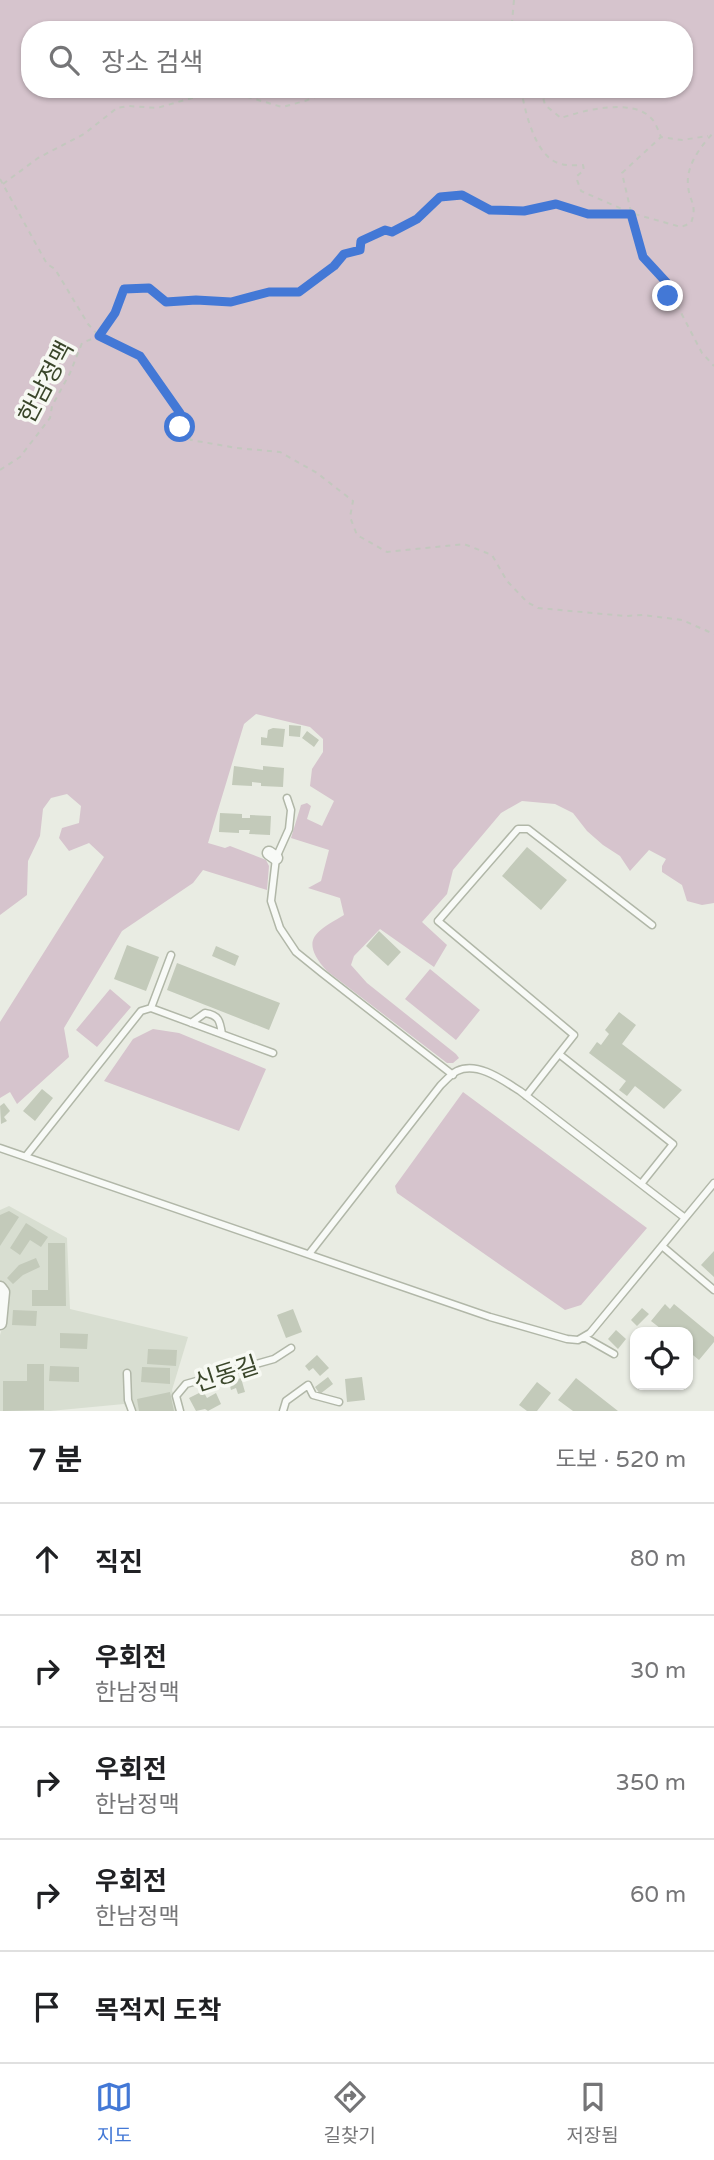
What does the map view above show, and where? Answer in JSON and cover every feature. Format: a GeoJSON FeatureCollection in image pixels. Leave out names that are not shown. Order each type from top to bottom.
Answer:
{"type":"FeatureCollection","features":[{"type":"Feature","properties":{"kind":"street"},"geometry":{"type":"LineString","coordinates":[[0,1288],[3,1292],[0,1323]]}},
{"type":"Feature","properties":{"kind":"lane"},"geometry":{"type":"LineString","coordinates":[[287,798],[291,810],[289,829],[272,855],[271,901],[280,928],[296,951],[453,1075]]}},
{"type":"Feature","properties":{"kind":"lane"},"geometry":{"type":"LineString","coordinates":[[526,1096],[574,1035],[438,920],[518,829],[528,829],[652,925]]}},
{"type":"Feature","properties":{"kind":"lane"},"geometry":{"type":"LineString","coordinates":[[151,1008],[171,955]]}},
{"type":"Feature","properties":{"kind":"lane"},"geometry":{"type":"LineString","coordinates":[[26,1156],[141,1011],[151,1008],[273,1053]]}},
{"type":"Feature","properties":{"kind":"lane"},"geometry":{"type":"LineString","coordinates":[[191,1023],[205,1013],[215,1015],[220,1020],[222,1034]]}},
{"type":"Feature","properties":{"kind":"lane"},"geometry":{"type":"LineString","coordinates":[[559,1054],[673,1144],[641,1184]]}},
{"type":"Feature","properties":{"kind":"lane"},"geometry":{"type":"LineString","coordinates":[[309,1254],[440,1086],[458,1070],[475,1069],[497,1077],[526,1096],[685,1218]]}},
{"type":"Feature","properties":{"kind":"lane"},"geometry":{"type":"LineString","coordinates":[[0,1147],[490,1317],[578,1340],[590,1333],[714,1183]]}},
{"type":"Feature","properties":{"kind":"lane"},"geometry":{"type":"LineString","coordinates":[[662,1246],[714,1290]]}},
{"type":"Feature","properties":{"kind":"lane"},"geometry":{"type":"LineString","coordinates":[[584,1336],[614,1354]]}},
{"type":"Feature","properties":{"kind":"lane","name":"신동길"},"geometry":{"type":"LineString","coordinates":[[180,1411],[176,1396],[186,1384],[274,1359],[291,1348]]}},
{"type":"Feature","properties":{"kind":"lane"},"geometry":{"type":"LineString","coordinates":[[128,1373],[128,1401],[132,1411]]}},
{"type":"Feature","properties":{"kind":"lane","name":"신동길"},"geometry":{"type":"LineString","coordinates":[[283,1411],[286,1401],[308,1385],[313,1395],[339,1402]]}},
{"type":"Feature","properties":{"kind":"path"},"geometry":{"type":"LineString","coordinates":[[512,21],[514,0]]}},
{"type":"Feature","properties":{"kind":"path"},"geometry":{"type":"LineString","coordinates":[[2,184],[38,158],[84,134],[117,108],[157,108],[192,98]]}},
{"type":"Feature","properties":{"kind":"path"},"geometry":{"type":"LineString","coordinates":[[251,98],[282,107],[310,98]]}},
{"type":"Feature","properties":{"kind":"path"},"geometry":{"type":"LineString","coordinates":[[523,98],[540,147],[559,164],[583,165],[584,170],[576,177],[581,191],[631,214],[681,228],[691,223],[695,210],[687,185],[693,157],[714,132]]}},
{"type":"Feature","properties":{"kind":"path"},"geometry":{"type":"LineString","coordinates":[[543,98],[545,105],[561,118],[585,110],[624,107],[649,115],[661,137]]}},
{"type":"Feature","properties":{"kind":"path"},"geometry":{"type":"LineString","coordinates":[[661,137],[682,140],[710,136]]}},
{"type":"Feature","properties":{"kind":"path"},"geometry":{"type":"LineString","coordinates":[[661,137],[622,173],[631,214],[643,257],[667,283],[668,296],[677,306],[702,353],[714,366]]}},
{"type":"Feature","properties":{"kind":"path"},"geometry":{"type":"LineString","coordinates":[[0,179],[47,264],[55,269],[88,324],[99,336],[140,356],[180,413],[180,427],[191,440],[280,452],[317,473],[353,501],[350,517],[356,535],[387,552],[464,544],[492,555],[507,581],[527,602],[538,608],[669,618],[682,620],[714,634]]}},
{"type":"Feature","properties":{"kind":"path","name":"한남정맥"},"geometry":{"type":"LineString","coordinates":[[0,470],[20,457],[50,418],[52,406],[82,343],[99,336],[115,313],[124,289],[149,288],[166,302],[231,302],[269,292],[299,292],[334,266],[344,254],[360,250],[361,241],[385,230],[392,232],[405,227],[440,197],[462,195],[490,210],[524,211],[556,204],[588,214],[631,214]]}},
{"type":"Feature","properties":{"kind":"shaded area"},"geometry":{"type":"Polygon","coordinates":[[[0,0],[714,0],[714,903],[702,905],[687,901],[682,885],[662,872],[666,859],[649,850],[630,871],[620,856],[587,831],[573,813],[555,804],[522,801],[501,813],[453,870],[447,894],[422,922],[447,945],[434,967],[380,929],[354,956],[351,965],[367,983],[459,1058],[453,1063],[447,1063],[327,971],[314,952],[312,944],[318,932],[344,915],[340,898],[308,888],[321,881],[329,850],[291,838],[301,805],[307,803],[311,806],[307,819],[322,826],[334,801],[310,786],[312,769],[323,752],[323,739],[310,727],[256,714],[244,724],[208,843],[225,848],[230,846],[266,860],[269,866],[267,890],[203,870],[193,883],[122,931],[64,1028],[69,1057],[17,1104],[10,1092],[0,1098],[0,1022],[104,857],[89,843],[69,851],[59,838],[62,828],[79,823],[81,806],[67,794],[51,798],[43,809],[40,836],[28,861],[27,895],[0,915],[0,0]]]}},
{"type":"Feature","properties":{"kind":"shaded area"},"geometry":{"type":"Polygon","coordinates":[[[430,969],[480,1010],[456,1040],[405,999],[430,969]]]}},
{"type":"Feature","properties":{"kind":"shaded area"},"geometry":{"type":"Polygon","coordinates":[[[110,989],[131,1007],[97,1047],[76,1030],[110,989]]]}},
{"type":"Feature","properties":{"kind":"shaded area"},"geometry":{"type":"Polygon","coordinates":[[[153,1029],[179,1033],[266,1069],[239,1131],[104,1081],[133,1039],[153,1029]]]}},
{"type":"Feature","properties":{"kind":"shaded area"},"geometry":{"type":"Polygon","coordinates":[[[463,1092],[647,1228],[581,1305],[565,1310],[397,1193],[395,1186],[463,1092]]]}},
{"type":"Feature","properties":{"kind":"shaded area"},"geometry":{"type":"Polygon","coordinates":[[[9,1206],[67,1238],[70,1309],[188,1337],[172,1390],[178,1411],[128,1411],[124,1404],[50,1411],[0,1411],[0,1335],[4,1322],[0,1293],[0,1210],[9,1206]]]}},
{"type":"Feature","properties":{"kind":"building"},"geometry":{"type":"Polygon","coordinates":[[[289,725],[301,726],[300,737],[289,736],[289,725]]]}},
{"type":"Feature","properties":{"kind":"building"},"geometry":{"type":"Polygon","coordinates":[[[285,729],[283,747],[261,745],[261,737],[267,738],[268,730],[285,729]]]}},
{"type":"Feature","properties":{"kind":"building"},"geometry":{"type":"Polygon","coordinates":[[[307,731],[319,740],[314,747],[302,738],[307,731]]]}},
{"type":"Feature","properties":{"kind":"building"},"geometry":{"type":"Polygon","coordinates":[[[234,766],[263,770],[263,766],[284,768],[283,787],[261,786],[261,783],[252,782],[252,786],[232,785],[234,766]]]}},
{"type":"Feature","properties":{"kind":"building"},"geometry":{"type":"Polygon","coordinates":[[[220,813],[242,814],[242,818],[250,818],[250,815],[271,816],[270,835],[249,834],[250,830],[239,830],[239,833],[219,832],[220,813]]]}},
{"type":"Feature","properties":{"kind":"building"},"geometry":{"type":"Polygon","coordinates":[[[527,847],[567,880],[541,910],[502,876],[527,847]]]}},
{"type":"Feature","properties":{"kind":"building"},"geometry":{"type":"Polygon","coordinates":[[[379,931],[401,952],[388,966],[366,946],[379,931]]]}},
{"type":"Feature","properties":{"kind":"building"},"geometry":{"type":"Polygon","coordinates":[[[127,945],[159,957],[146,991],[114,979],[127,945]]]}},
{"type":"Feature","properties":{"kind":"building"},"geometry":{"type":"Polygon","coordinates":[[[216,946],[239,956],[235,966],[212,956],[216,946]]]}},
{"type":"Feature","properties":{"kind":"building"},"geometry":{"type":"Polygon","coordinates":[[[177,963],[280,1003],[269,1030],[167,990],[177,963]]]}},
{"type":"Feature","properties":{"kind":"building"},"geometry":{"type":"Polygon","coordinates":[[[619,1012],[636,1025],[622,1044],[682,1090],[664,1109],[635,1086],[627,1096],[619,1090],[626,1081],[589,1053],[597,1042],[601,1045],[609,1034],[605,1030],[619,1012]]]}},
{"type":"Feature","properties":{"kind":"building"},"geometry":{"type":"Polygon","coordinates":[[[42,1089],[53,1098],[35,1121],[23,1111],[42,1089]]]}},
{"type":"Feature","properties":{"kind":"building"},"geometry":{"type":"Polygon","coordinates":[[[4,1103],[10,1111],[4,1117],[7,1121],[1,1124],[0,1106],[4,1103]]]}},
{"type":"Feature","properties":{"kind":"building"},"geometry":{"type":"Polygon","coordinates":[[[9,1211],[19,1217],[0,1246],[0,1215],[9,1211]]]}},
{"type":"Feature","properties":{"kind":"building"},"geometry":{"type":"Polygon","coordinates":[[[26,1223],[48,1237],[41,1247],[30,1240],[20,1255],[10,1248],[26,1223]]]}},
{"type":"Feature","properties":{"kind":"building"},"geometry":{"type":"Polygon","coordinates":[[[48,1243],[65,1243],[66,1306],[32,1306],[32,1290],[48,1290],[48,1243]]]}},
{"type":"Feature","properties":{"kind":"building"},"geometry":{"type":"Polygon","coordinates":[[[714,1251],[714,1277],[701,1265],[714,1251]]]}},
{"type":"Feature","properties":{"kind":"building"},"geometry":{"type":"Polygon","coordinates":[[[36,1258],[40,1267],[23,1275],[13,1284],[7,1278],[19,1265],[36,1258]]]}},
{"type":"Feature","properties":{"kind":"building"},"geometry":{"type":"Polygon","coordinates":[[[665,1304],[670,1309],[674,1304],[714,1337],[714,1342],[699,1360],[693,1355],[693,1327],[659,1327],[651,1321],[665,1304]]]}},
{"type":"Feature","properties":{"kind":"building"},"geometry":{"type":"Polygon","coordinates":[[[642,1308],[649,1314],[637,1326],[631,1320],[642,1308]]]}},
{"type":"Feature","properties":{"kind":"building"},"geometry":{"type":"Polygon","coordinates":[[[293,1309],[302,1332],[286,1338],[277,1315],[293,1309]]]}},
{"type":"Feature","properties":{"kind":"building"},"geometry":{"type":"Polygon","coordinates":[[[13,1310],[37,1311],[36,1326],[12,1325],[13,1310]]]}},
{"type":"Feature","properties":{"kind":"building"},"geometry":{"type":"Polygon","coordinates":[[[616,1330],[626,1339],[618,1349],[608,1339],[616,1330]]]}},
{"type":"Feature","properties":{"kind":"building"},"geometry":{"type":"Polygon","coordinates":[[[60,1333],[88,1334],[87,1349],[60,1348],[60,1333]]]}},
{"type":"Feature","properties":{"kind":"building"},"geometry":{"type":"Polygon","coordinates":[[[148,1349],[177,1350],[176,1366],[147,1364],[148,1349]]]}},
{"type":"Feature","properties":{"kind":"building"},"geometry":{"type":"Polygon","coordinates":[[[317,1355],[329,1368],[320,1376],[313,1368],[309,1371],[305,1366],[317,1355]]]}},
{"type":"Feature","properties":{"kind":"building"},"geometry":{"type":"Polygon","coordinates":[[[27,1364],[44,1364],[44,1410],[3,1411],[3,1381],[27,1381],[27,1364]]]}},
{"type":"Feature","properties":{"kind":"building"},"geometry":{"type":"Polygon","coordinates":[[[50,1366],[79,1367],[79,1382],[49,1381],[50,1366]]]}},
{"type":"Feature","properties":{"kind":"building"},"geometry":{"type":"Polygon","coordinates":[[[142,1367],[170,1368],[170,1384],[141,1382],[142,1367]]]}},
{"type":"Feature","properties":{"kind":"building"},"geometry":{"type":"Polygon","coordinates":[[[328,1377],[333,1384],[320,1394],[315,1387],[328,1377]]]}},
{"type":"Feature","properties":{"kind":"building"},"geometry":{"type":"Polygon","coordinates":[[[362,1377],[365,1400],[347,1402],[345,1379],[362,1377]]]}},
{"type":"Feature","properties":{"kind":"building"},"geometry":{"type":"Polygon","coordinates":[[[241,1378],[245,1392],[238,1394],[236,1388],[231,1390],[229,1382],[241,1378]]]}},
{"type":"Feature","properties":{"kind":"building"},"geometry":{"type":"Polygon","coordinates":[[[576,1378],[618,1411],[573,1411],[558,1400],[576,1378]]]}},
{"type":"Feature","properties":{"kind":"building"},"geometry":{"type":"Polygon","coordinates":[[[537,1382],[551,1393],[537,1411],[527,1411],[519,1405],[537,1382]]]}},
{"type":"Feature","properties":{"kind":"building"},"geometry":{"type":"Polygon","coordinates":[[[203,1391],[207,1398],[216,1393],[221,1404],[208,1411],[196,1411],[189,1398],[203,1391]]]}},
{"type":"Feature","properties":{"kind":"building"},"geometry":{"type":"Polygon","coordinates":[[[170,1392],[174,1411],[139,1411],[137,1399],[170,1392]]]}},
{"type":"Feature","properties":{"kind":"route"},"geometry":{"type":"LineString","coordinates":[[180,427],[180,413],[140,356],[99,336],[115,313],[124,289],[149,288],[166,302],[231,302],[269,292],[299,292],[334,266],[344,254],[360,250],[361,241],[385,230],[392,232],[405,227],[440,197],[462,195],[490,210],[524,211],[556,204],[588,214],[631,214],[643,257],[667,283],[668,296]]}}]}
